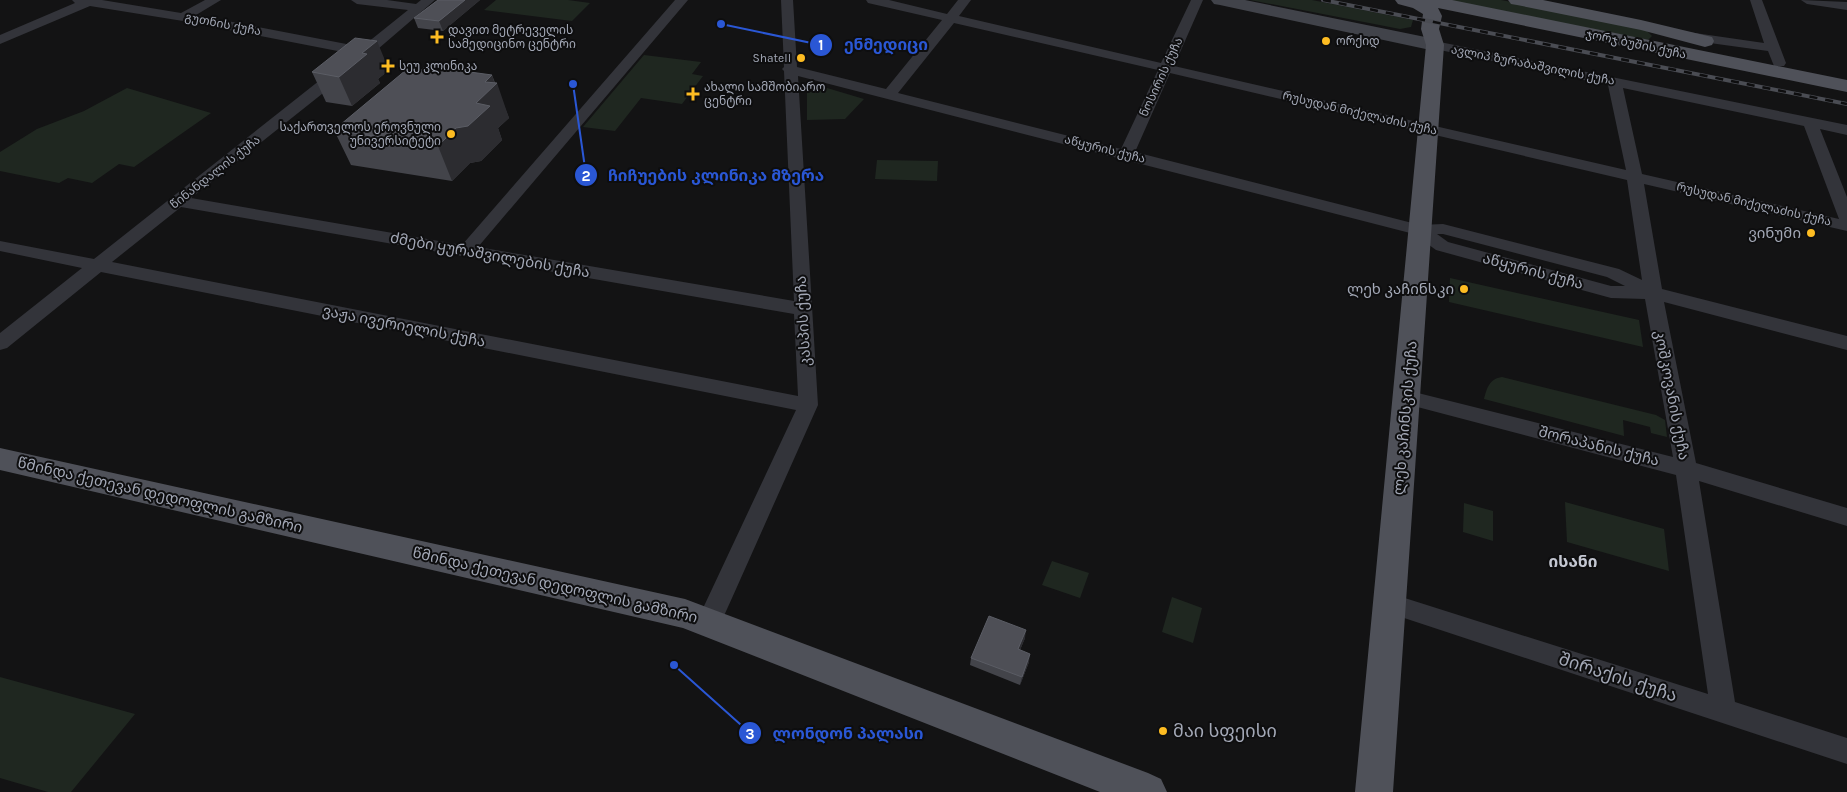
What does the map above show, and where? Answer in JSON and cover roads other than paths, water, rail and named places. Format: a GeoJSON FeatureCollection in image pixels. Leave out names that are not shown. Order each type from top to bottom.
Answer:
{"type":"FeatureCollection","features":[{"type":"Feature","properties":{"kind":"main road","name":"ლეხ კაჩინსკის ქუჩა"},"geometry":{"type":"LineString","coordinates":[[1374,792],[1435,44],[1430,29],[1431,11],[1419,4],[1404,0]]}},
{"type":"Feature","properties":{"kind":"main road","name":"ჯორჯ ბუშის ქუჩა"},"geometry":{"type":"LineString","coordinates":[[1426,0],[1638,45],[1847,86]]}},
{"type":"Feature","properties":{"kind":"main road","name":"ჯორჯ ბუშის ქუჩა"},"geometry":{"type":"LineString","coordinates":[[1517,0],[1641,25],[1776,56],[1847,78]]}},
{"type":"Feature","properties":{"kind":"main road"},"geometry":{"type":"LineString","coordinates":[[1435,44],[1454,19],[1462,14],[1480,14],[1528,22]]}},
{"type":"Feature","properties":{"kind":"main road"},"geometry":{"type":"LineString","coordinates":[[1638,45],[1661,41],[1661,38],[1654,30],[1641,25]]}},
{"type":"Feature","properties":{"kind":"main road","name":"წმინდა ქეთევან დედოფლის გამზირი"},"geometry":{"type":"LineString","coordinates":[[0,459],[685,614],[709,621],[1148,792]]}},
{"type":"Feature","properties":{"kind":"street"},"geometry":{"type":"LineString","coordinates":[[183,17],[215,0]]}},
{"type":"Feature","properties":{"kind":"street"},"geometry":{"type":"LineString","coordinates":[[357,0],[425,4]]}},
{"type":"Feature","properties":{"kind":"street"},"geometry":{"type":"LineString","coordinates":[[466,251],[682,0]]}},
{"type":"Feature","properties":{"kind":"street","name":"კასპის ქუჩა"},"geometry":{"type":"LineString","coordinates":[[709,621],[808,405],[795,133],[789,69],[787,0]]}},
{"type":"Feature","properties":{"kind":"street","name":"რუსუდან მიქელაძის ქუჩა"},"geometry":{"type":"LineString","coordinates":[[872,0],[1847,226]]}},
{"type":"Feature","properties":{"kind":"street"},"geometry":{"type":"LineString","coordinates":[[889,95],[965,0]]}},
{"type":"Feature","properties":{"kind":"street","name":"ნოსირის ქუჩა"},"geometry":{"type":"LineString","coordinates":[[1126,155],[1197,0]]}},
{"type":"Feature","properties":{"kind":"street","name":"ავლიპ ზურაბაშვილის ქუჩა"},"geometry":{"type":"LineString","coordinates":[[1220,0],[1847,130]]}},
{"type":"Feature","properties":{"kind":"street"},"geometry":{"type":"LineString","coordinates":[[1756,0],[1776,56]]}},
{"type":"Feature","properties":{"kind":"street"},"geometry":{"type":"LineString","coordinates":[[1807,0],[1847,6]]}},
{"type":"Feature","properties":{"kind":"street"},"geometry":{"type":"LineString","coordinates":[[0,40],[86,1]]}},
{"type":"Feature","properties":{"kind":"street","name":"გუთნის ქუჩა"},"geometry":{"type":"LineString","coordinates":[[86,1],[183,17],[366,52]]}},
{"type":"Feature","properties":{"kind":"street","name":"წინანდალის ქუჩა"},"geometry":{"type":"LineString","coordinates":[[0,343],[425,4]]}},
{"type":"Feature","properties":{"kind":"street","name":"აწყურის ქუჩა"},"geometry":{"type":"LineString","coordinates":[[789,69],[1420,230],[1442,246],[1611,292],[1652,293],[1847,343]]}},
{"type":"Feature","properties":{"kind":"street","name":"კოშკოვანის ქუჩა"},"geometry":{"type":"LineString","coordinates":[[1614,81],[1635,177],[1652,293],[1686,469],[1723,711]]}},
{"type":"Feature","properties":{"kind":"street"},"geometry":{"type":"LineString","coordinates":[[1810,122],[1847,218]]}},
{"type":"Feature","properties":{"kind":"street","name":"ძმები ყურაშვილების ქუჩა"},"geometry":{"type":"LineString","coordinates":[[178,201],[802,309]]}},
{"type":"Feature","properties":{"kind":"street","name":"ვაჟა ივერიელის ქუჩა"},"geometry":{"type":"LineString","coordinates":[[0,246],[808,405]]}},
{"type":"Feature","properties":{"kind":"street","name":"შორაპანის ქუჩა"},"geometry":{"type":"LineString","coordinates":[[1406,397],[1686,469],[1847,517]]}},
{"type":"Feature","properties":{"kind":"street","name":"შირაქის ქუჩა"},"geometry":{"type":"LineString","coordinates":[[1389,603],[1847,751]]}},
{"type":"Feature","properties":{"kind":"railway"},"geometry":{"type":"LineString","coordinates":[[1323,0],[1847,104]]}},
{"type":"Feature","properties":{"kind":"place","name":"ენმედიცი"},"geometry":{"type":"Point","coordinates":[721,24]}},
{"type":"Feature","properties":{"kind":"place","name":"დავით მეტრეველის სამედიცინო ცენტრი"},"geometry":{"type":"Point","coordinates":[437,37]}},
{"type":"Feature","properties":{"kind":"place","name":"ორქიდ"},"geometry":{"type":"Point","coordinates":[1326,41]}},
{"type":"Feature","properties":{"kind":"place","name":"Shatell"},"geometry":{"type":"Point","coordinates":[801,58]}},
{"type":"Feature","properties":{"kind":"place","name":"სეუ კლინიკა"},"geometry":{"type":"Point","coordinates":[388,66]}},
{"type":"Feature","properties":{"kind":"place","name":"ჩიჩუების კლინიკა მზერა"},"geometry":{"type":"Point","coordinates":[573,84]}},
{"type":"Feature","properties":{"kind":"place","name":"ახალი სამშობიარო ცენტრი"},"geometry":{"type":"Point","coordinates":[693,94]}},
{"type":"Feature","properties":{"kind":"place","name":"საქართველოს ეროვნული უნივერსიტეტი"},"geometry":{"type":"Point","coordinates":[451,134]}},
{"type":"Feature","properties":{"kind":"place","name":"ვინუმი"},"geometry":{"type":"Point","coordinates":[1811,233]}},
{"type":"Feature","properties":{"kind":"place","name":"ლეხ კაჩინსკი"},"geometry":{"type":"Point","coordinates":[1464,289]}},
{"type":"Feature","properties":{"kind":"place","name":"ლონდონ პალასი"},"geometry":{"type":"Point","coordinates":[674,665]}},
{"type":"Feature","properties":{"kind":"place","name":"მაი სფეისი"},"geometry":{"type":"Point","coordinates":[1163,731]}},
{"type":"Feature","properties":{"kind":"district","name":"ისანი"},"geometry":{"type":"Point","coordinates":[1573,561]}}]}
